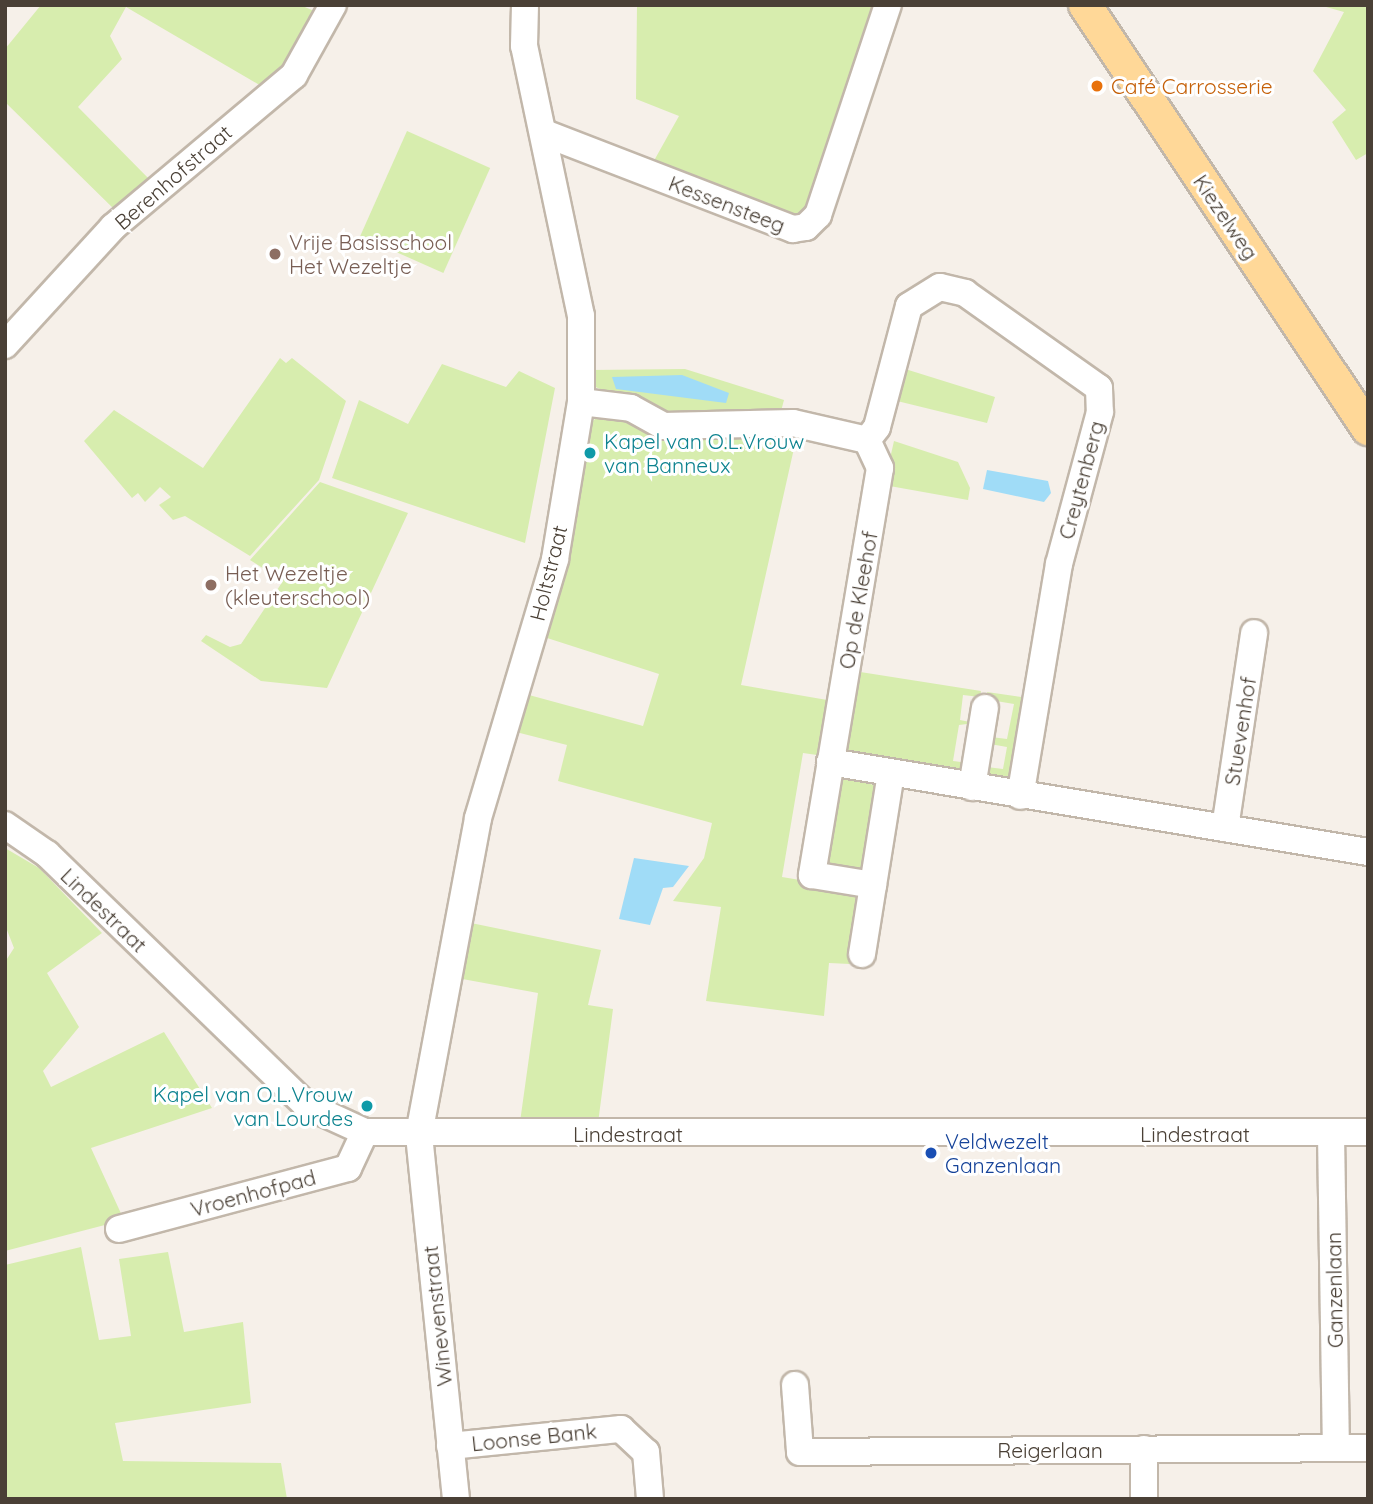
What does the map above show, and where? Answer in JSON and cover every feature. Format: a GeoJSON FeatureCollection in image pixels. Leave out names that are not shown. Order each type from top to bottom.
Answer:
{"type":"FeatureCollection","features":[{"type":"Feature","properties":{"kind":"main road","name":"Kiezelweg"},"geometry":{"type":"LineString","coordinates":[[1085,5],[1368,429]]}},
{"type":"Feature","properties":{"kind":"street","name":"Berenhofstraat"},"geometry":{"type":"LineString","coordinates":[[5,345],[113,227],[294,75],[333,5]]}},
{"type":"Feature","properties":{"kind":"street","name":"Holtstraat"},"geometry":{"type":"LineString","coordinates":[[419,1134],[478,818],[555,559],[581,402],[581,316],[524,46],[525,5]]}},
{"type":"Feature","properties":{"kind":"street","name":"Kessensteeg"},"geometry":{"type":"LineString","coordinates":[[544,133],[793,229],[806,228],[818,215],[888,5]]}},
{"type":"Feature","properties":{"kind":"street","name":"Creytenberg"},"geometry":{"type":"LineString","coordinates":[[867,440],[877,427],[909,306],[940,287],[965,293],[1099,388],[1100,412],[1059,564],[1020,796]]}},
{"type":"Feature","properties":{"kind":"street"},"geometry":{"type":"LineString","coordinates":[[581,402],[632,408],[663,426],[793,424],[867,440]]}},
{"type":"Feature","properties":{"kind":"street","name":"Op de Kleehof"},"geometry":{"type":"LineString","coordinates":[[867,440],[880,468],[812,875],[873,885]]}},
{"type":"Feature","properties":{"kind":"street","name":"Stuevenhof"},"geometry":{"type":"LineString","coordinates":[[1225,828],[1254,633]]}},
{"type":"Feature","properties":{"kind":"street"},"geometry":{"type":"LineString","coordinates":[[972,788],[985,708]]}},
{"type":"Feature","properties":{"kind":"street"},"geometry":{"type":"LineString","coordinates":[[830,762],[972,788],[1368,852]]}},
{"type":"Feature","properties":{"kind":"street"},"geometry":{"type":"LineString","coordinates":[[862,954],[891,773]]}},
{"type":"Feature","properties":{"kind":"street","name":"Lindestraat"},"geometry":{"type":"LineString","coordinates":[[5,825],[47,854],[306,1105],[365,1132],[1368,1132]]}},
{"type":"Feature","properties":{"kind":"street","name":"Vroenhofpad"},"geometry":{"type":"LineString","coordinates":[[119,1229],[348,1168],[365,1132]]}},
{"type":"Feature","properties":{"kind":"street","name":"Ganzenlaan"},"geometry":{"type":"LineString","coordinates":[[1331,1133],[1336,1447]]}},
{"type":"Feature","properties":{"kind":"street","name":"Winevenstraat"},"geometry":{"type":"LineString","coordinates":[[419,1134],[456,1499]]}},
{"type":"Feature","properties":{"kind":"street","name":"Reigerlaan"},"geometry":{"type":"LineString","coordinates":[[795,1385],[800,1452],[1368,1448]]}},
{"type":"Feature","properties":{"kind":"street","name":"Loonse Bank"},"geometry":{"type":"LineString","coordinates":[[450,1446],[621,1429],[646,1452],[650,1499]]}},
{"type":"Feature","properties":{"kind":"street"},"geometry":{"type":"LineString","coordinates":[[1144,1449],[1144,1499]]}},
{"type":"Feature","properties":{"kind":"green space"},"geometry":{"type":"Polygon","coordinates":[[[41,5],[300,5],[319,13],[295,56],[263,87],[126,7],[110,36],[122,59],[78,107],[151,181],[118,213],[5,102],[5,49],[41,5]]]}},
{"type":"Feature","properties":{"kind":"green space"},"geometry":{"type":"Polygon","coordinates":[[[637,5],[882,5],[810,214],[792,220],[651,166],[679,116],[636,99],[637,5]]]}},
{"type":"Feature","properties":{"kind":"green space"},"geometry":{"type":"Polygon","coordinates":[[[1319,5],[1368,5],[1368,153],[1356,160],[1332,122],[1346,110],[1313,71],[1344,12],[1319,5]]]}},
{"type":"Feature","properties":{"kind":"green space"},"geometry":{"type":"Polygon","coordinates":[[[407,131],[490,168],[443,273],[360,236],[407,131]]]}},
{"type":"Feature","properties":{"kind":"green space"},"geometry":{"type":"Polygon","coordinates":[[[280,358],[286,363],[292,358],[346,401],[319,480],[250,556],[185,516],[173,520],[159,505],[171,497],[160,487],[145,502],[138,493],[132,498],[84,441],[114,410],[203,468],[280,358]]]}},
{"type":"Feature","properties":{"kind":"green space"},"geometry":{"type":"Polygon","coordinates":[[[442,364],[506,387],[519,371],[555,388],[525,543],[332,478],[359,400],[408,424],[442,364]]]}},
{"type":"Feature","properties":{"kind":"green space"},"geometry":{"type":"Polygon","coordinates":[[[902,368],[995,397],[987,423],[893,400],[902,368]]]}},
{"type":"Feature","properties":{"kind":"green space"},"geometry":{"type":"Polygon","coordinates":[[[685,369],[784,400],[780,415],[663,417],[591,385],[590,370],[685,369]]]}},
{"type":"Feature","properties":{"kind":"green space"},"geometry":{"type":"Polygon","coordinates":[[[601,413],[797,435],[741,685],[833,701],[824,756],[803,753],[782,877],[860,890],[850,964],[829,963],[824,1016],[706,1001],[721,907],[673,901],[704,858],[712,823],[558,781],[567,745],[516,732],[529,695],[643,726],[659,674],[544,637],[588,426],[601,413]]]}},
{"type":"Feature","properties":{"kind":"green space"},"geometry":{"type":"Polygon","coordinates":[[[894,441],[958,462],[970,488],[968,500],[884,485],[894,441]]]}},
{"type":"Feature","properties":{"kind":"green space"},"geometry":{"type":"Polygon","coordinates":[[[320,482],[408,513],[327,688],[261,681],[201,641],[206,635],[230,647],[241,644],[283,581],[250,560],[320,482]]]}},
{"type":"Feature","properties":{"kind":"green space"},"geometry":{"type":"Polygon","coordinates":[[[854,671],[981,691],[980,697],[963,695],[960,720],[975,723],[959,725],[953,761],[969,763],[958,775],[845,754],[854,671]]]}},
{"type":"Feature","properties":{"kind":"green space"},"geometry":{"type":"Polygon","coordinates":[[[987,692],[1028,698],[1012,778],[993,781],[987,773],[987,767],[1003,769],[1007,747],[990,744],[991,737],[1007,739],[1014,704],[990,700],[987,692]]]}},
{"type":"Feature","properties":{"kind":"green space"},"geometry":{"type":"Polygon","coordinates":[[[849,776],[876,786],[863,878],[821,872],[839,780],[849,776]]]}},
{"type":"Feature","properties":{"kind":"green space"},"geometry":{"type":"Polygon","coordinates":[[[5,848],[39,868],[102,933],[47,973],[79,1027],[43,1071],[51,1087],[164,1032],[212,1108],[91,1148],[124,1220],[5,1251],[5,962],[14,948],[5,925],[5,848]]]}},
{"type":"Feature","properties":{"kind":"green space"},"geometry":{"type":"Polygon","coordinates":[[[471,923],[601,950],[588,1005],[613,1009],[598,1123],[520,1122],[538,993],[457,978],[471,923]]]}},
{"type":"Feature","properties":{"kind":"green space"},"geometry":{"type":"Polygon","coordinates":[[[81,1247],[99,1340],[131,1336],[119,1259],[168,1252],[184,1332],[243,1322],[251,1403],[115,1423],[123,1461],[281,1463],[287,1499],[5,1499],[5,1265],[81,1247]]]}},
{"type":"Feature","properties":{"kind":"water"},"geometry":{"type":"Polygon","coordinates":[[[682,375],[729,393],[726,403],[616,389],[612,377],[682,375]]]}},
{"type":"Feature","properties":{"kind":"water"},"geometry":{"type":"Polygon","coordinates":[[[987,470],[1048,481],[1051,493],[1044,502],[983,489],[987,470]]]}},
{"type":"Feature","properties":{"kind":"water"},"geometry":{"type":"Polygon","coordinates":[[[634,858],[689,866],[673,887],[663,888],[650,925],[619,919],[634,858]]]}},
{"type":"Feature","properties":{"kind":"place","name":"Café Carrosserie"},"geometry":{"type":"Point","coordinates":[1097,86]}},
{"type":"Feature","properties":{"kind":"place","name":"Vrije Basisschool Het Wezeltje"},"geometry":{"type":"Point","coordinates":[275,254]}},
{"type":"Feature","properties":{"kind":"place","name":"Kapel van O.L.Vrouw van Banneux"},"geometry":{"type":"Point","coordinates":[590,453]}},
{"type":"Feature","properties":{"kind":"place","name":"Het Wezeltje (kleuterschool)"},"geometry":{"type":"Point","coordinates":[211,585]}},
{"type":"Feature","properties":{"kind":"place","name":"Kapel van O.L.Vrouw van Lourdes"},"geometry":{"type":"Point","coordinates":[367,1106]}},
{"type":"Feature","properties":{"kind":"place","name":"Veldwezelt Ganzenlaan"},"geometry":{"type":"Point","coordinates":[931,1153]}}]}
